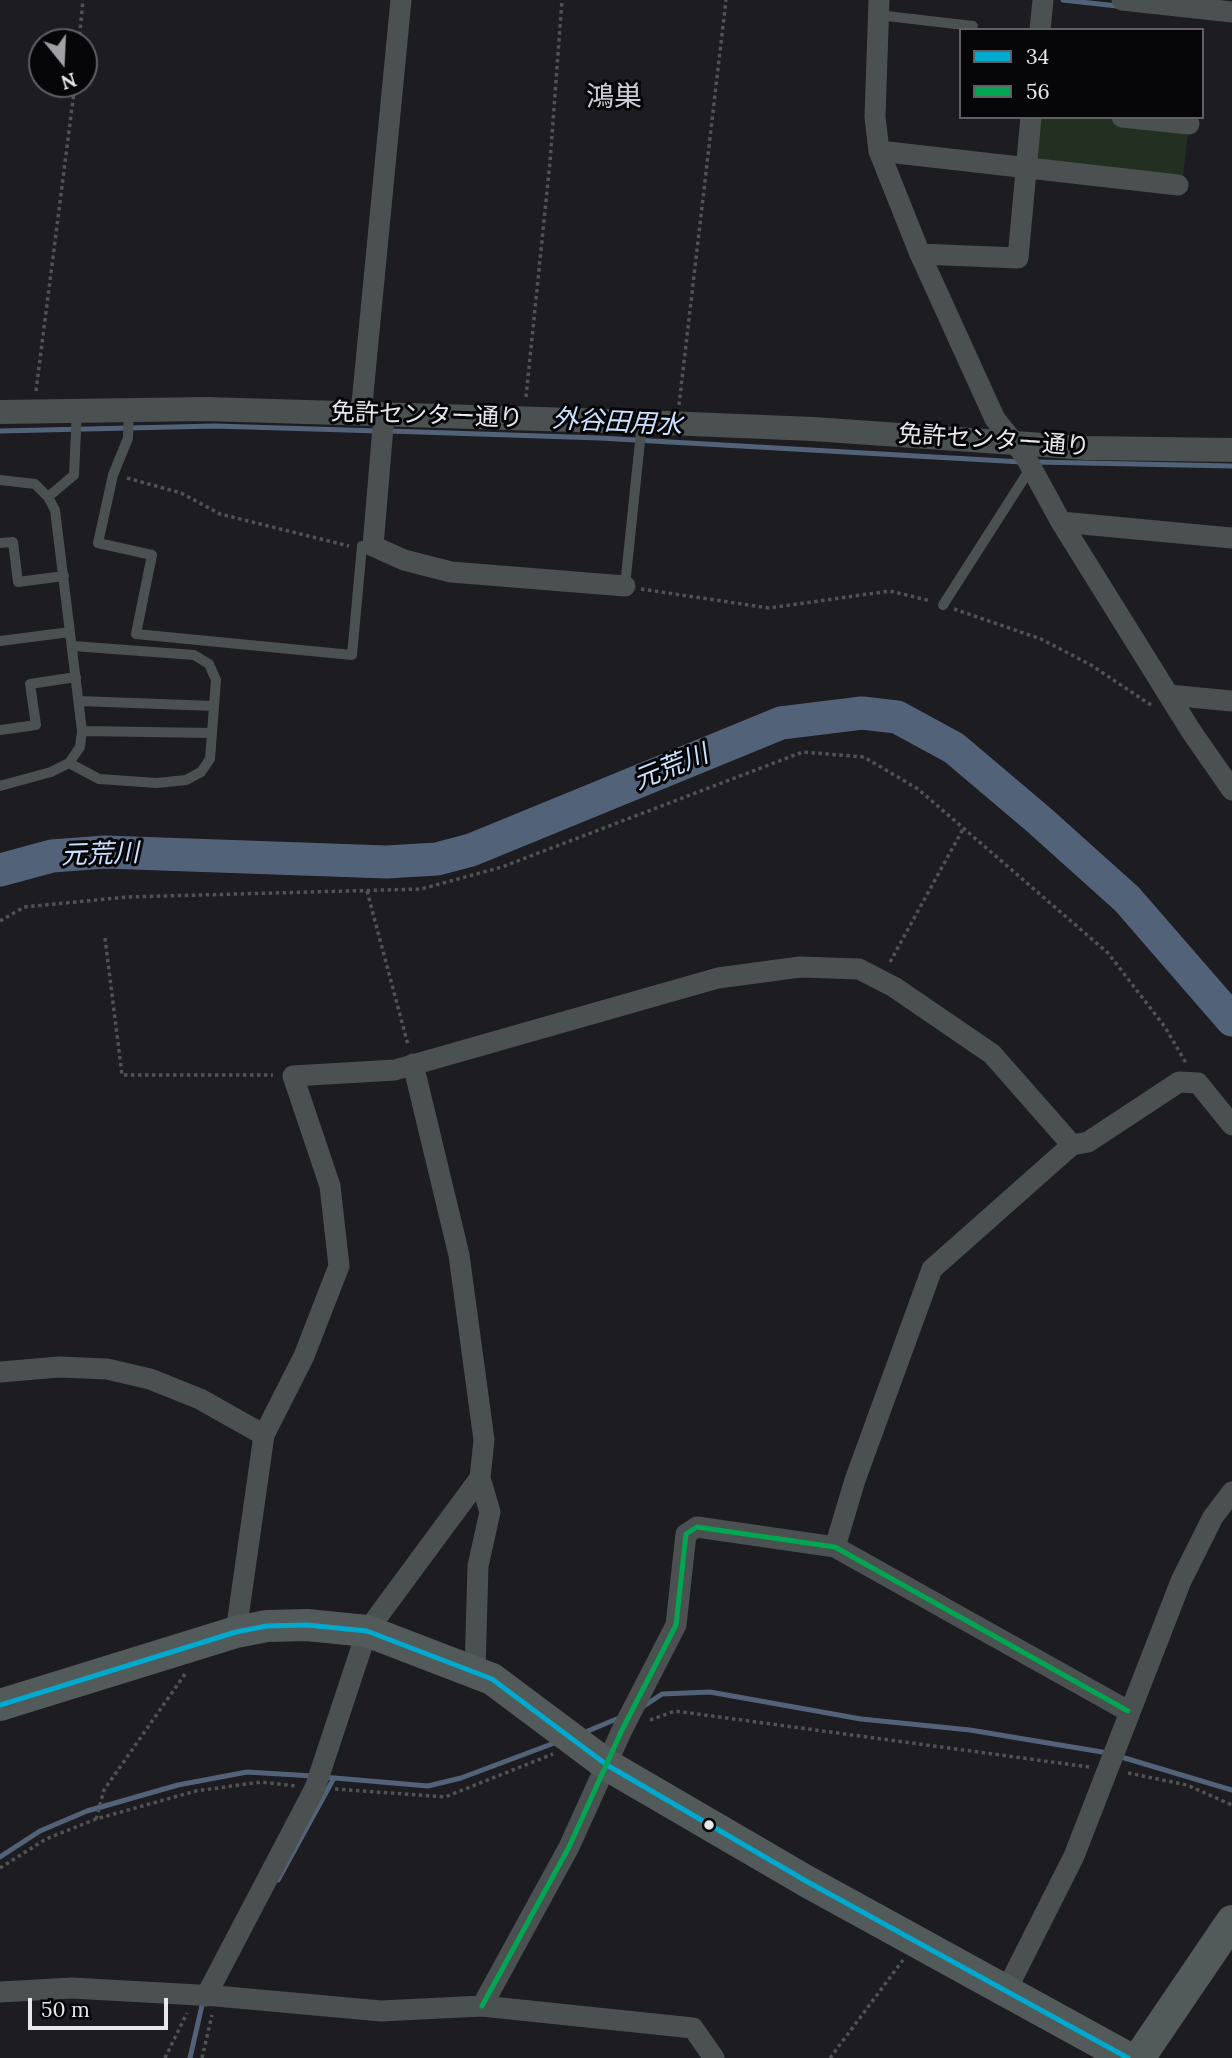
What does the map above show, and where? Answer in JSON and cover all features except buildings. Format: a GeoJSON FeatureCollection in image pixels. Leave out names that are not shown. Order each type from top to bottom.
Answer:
{"type":"FeatureCollection","features":[{"type":"Feature","properties":{"kind":"main road"},"geometry":{"type":"LineString","coordinates":[[0,1705],[236,1632],[267,1626],[307,1625],[368,1631],[492,1679],[607,1765],[1128,2058]]}},
{"type":"Feature","properties":{"kind":"main road"},"geometry":{"type":"LineString","coordinates":[[1139,2058],[1232,1921]]}},
{"type":"Feature","properties":{"kind":"street"},"geometry":{"type":"LineString","coordinates":[[401,0],[373,414],[368,546],[404,560],[451,572],[625,586]]}},
{"type":"Feature","properties":{"kind":"street"},"geometry":{"type":"LineString","coordinates":[[1040,28],[1043,0]]}},
{"type":"Feature","properties":{"kind":"street"},"geometry":{"type":"LineString","coordinates":[[1122,0],[1232,12]]}},
{"type":"Feature","properties":{"kind":"street"},"geometry":{"type":"LineString","coordinates":[[879,8],[875,117],[879,151],[920,254],[995,419],[1025,456],[1030,470],[1164,702],[1232,790]]}},
{"type":"Feature","properties":{"kind":"street"},"geometry":{"type":"LineString","coordinates":[[920,254],[1018,258],[1031,119]]}},
{"type":"Feature","properties":{"kind":"street"},"geometry":{"type":"LineString","coordinates":[[1141,119],[1189,124]]}},
{"type":"Feature","properties":{"kind":"street"},"geometry":{"type":"LineString","coordinates":[[879,151],[1178,185]]}},
{"type":"Feature","properties":{"kind":"street","name":"免許センター通り"},"geometry":{"type":"LineString","coordinates":[[0,412],[77,409],[678,423],[813,429],[1013,444],[1232,450]]}},
{"type":"Feature","properties":{"kind":"street"},"geometry":{"type":"LineString","coordinates":[[1061,522],[1232,538]]}},
{"type":"Feature","properties":{"kind":"street"},"geometry":{"type":"LineString","coordinates":[[1164,702],[1232,701]]}},
{"type":"Feature","properties":{"kind":"street"},"geometry":{"type":"LineString","coordinates":[[236,1632],[235,1623],[264,1435],[304,1356],[339,1266],[330,1186],[293,1076],[395,1070],[718,978],[800,967],[859,970],[880,980],[992,1054],[1072,1146]]}},
{"type":"Feature","properties":{"kind":"street"},"geometry":{"type":"LineString","coordinates":[[413,1064],[459,1255],[484,1440],[480,1478],[490,1512],[478,1566],[474,1671]]}},
{"type":"Feature","properties":{"kind":"street"},"geometry":{"type":"LineString","coordinates":[[835,1547],[855,1479],[932,1269],[1072,1146],[1088,1143],[1179,1082],[1198,1083],[1232,1125]]}},
{"type":"Feature","properties":{"kind":"street"},"geometry":{"type":"LineString","coordinates":[[0,1372],[59,1367],[107,1369],[150,1378],[200,1399],[264,1435]]}},
{"type":"Feature","properties":{"kind":"street"},"geometry":{"type":"LineString","coordinates":[[206,1996],[315,1788],[368,1631],[480,1478]]}},
{"type":"Feature","properties":{"kind":"street"},"geometry":{"type":"LineString","coordinates":[[1006,1991],[1074,1856],[1181,1581],[1213,1517],[1232,1492]]}},
{"type":"Feature","properties":{"kind":"street"},"geometry":{"type":"LineString","coordinates":[[482,2006],[569,1847],[622,1730],[676,1625],[686,1534],[697,1527],[835,1547],[1129,1711]]}},
{"type":"Feature","properties":{"kind":"street"},"geometry":{"type":"LineString","coordinates":[[0,1992],[72,1988],[382,2011],[482,2006],[693,2028],[714,2058]]}},
{"type":"Feature","properties":{"kind":"lane"},"geometry":{"type":"LineString","coordinates":[[879,8],[973,26]]}},
{"type":"Feature","properties":{"kind":"lane"},"geometry":{"type":"LineString","coordinates":[[48,497],[74,475],[77,409]]}},
{"type":"Feature","properties":{"kind":"lane"},"geometry":{"type":"LineString","coordinates":[[129,410],[128,438],[113,475],[99,543],[152,555],[136,634],[352,655],[368,546]]}},
{"type":"Feature","properties":{"kind":"lane"},"geometry":{"type":"LineString","coordinates":[[625,586],[642,422]]}},
{"type":"Feature","properties":{"kind":"lane"},"geometry":{"type":"LineString","coordinates":[[943,605],[1030,470]]}},
{"type":"Feature","properties":{"kind":"lane"},"geometry":{"type":"LineString","coordinates":[[0,480],[35,484],[48,497],[55,510],[82,731],[80,747],[69,763],[51,772],[0,786]]}},
{"type":"Feature","properties":{"kind":"lane"},"geometry":{"type":"LineString","coordinates":[[0,543],[13,541],[18,582],[64,576]]}},
{"type":"Feature","properties":{"kind":"lane"},"geometry":{"type":"LineString","coordinates":[[0,641],[71,632]]}},
{"type":"Feature","properties":{"kind":"lane"},"geometry":{"type":"LineString","coordinates":[[69,763],[99,779],[158,783],[186,780],[201,772],[210,760],[216,680],[209,664],[194,655],[73,646]]}},
{"type":"Feature","properties":{"kind":"lane"},"geometry":{"type":"LineString","coordinates":[[0,730],[36,724],[30,684],[76,677]]}},
{"type":"Feature","properties":{"kind":"lane"},"geometry":{"type":"LineString","coordinates":[[79,701],[214,706]]}},
{"type":"Feature","properties":{"kind":"lane"},"geometry":{"type":"LineString","coordinates":[[82,731],[212,733]]}},
{"type":"Feature","properties":{"kind":"path"},"geometry":{"type":"LineString","coordinates":[[80,28],[83,0]]}},
{"type":"Feature","properties":{"kind":"path"},"geometry":{"type":"LineString","coordinates":[[524,420],[550,162],[562,0]]}},
{"type":"Feature","properties":{"kind":"path"},"geometry":{"type":"LineString","coordinates":[[678,423],[726,0]]}},
{"type":"Feature","properties":{"kind":"path"},"geometry":{"type":"LineString","coordinates":[[33,411],[73,98]]}},
{"type":"Feature","properties":{"kind":"path"},"geometry":{"type":"LineString","coordinates":[[113,475],[181,494],[220,514],[348,546],[368,546]]}},
{"type":"Feature","properties":{"kind":"path"},"geometry":{"type":"LineString","coordinates":[[625,586],[769,608],[890,591],[911,594],[1041,639],[1164,702]]}},
{"type":"Feature","properties":{"kind":"path"},"geometry":{"type":"LineString","coordinates":[[0,921],[24,907],[127,897],[421,890],[502,867],[803,752],[864,758],[918,789],[1108,953],[1165,1027],[1198,1083]]}},
{"type":"Feature","properties":{"kind":"path"},"geometry":{"type":"LineString","coordinates":[[880,980],[963,829]]}},
{"type":"Feature","properties":{"kind":"path"},"geometry":{"type":"LineString","coordinates":[[367,891],[413,1064]]}},
{"type":"Feature","properties":{"kind":"path"},"geometry":{"type":"LineString","coordinates":[[105,938],[122,1075],[293,1076]]}},
{"type":"Feature","properties":{"kind":"path"},"geometry":{"type":"LineString","coordinates":[[96,1819],[104,1790],[198,1656],[196,1644]]}},
{"type":"Feature","properties":{"kind":"path"},"geometry":{"type":"LineString","coordinates":[[622,1730],[675,1711],[1108,1766],[1187,1785],[1232,1805]]}},
{"type":"Feature","properties":{"kind":"path"},"geometry":{"type":"LineString","coordinates":[[830,2058],[916,1941]]}},
{"type":"Feature","properties":{"kind":"path"},"geometry":{"type":"LineString","coordinates":[[165,2058],[206,1996]]}},
{"type":"Feature","properties":{"kind":"path"},"geometry":{"type":"LineString","coordinates":[[202,2058],[206,1996]]}},
{"type":"Feature","properties":{"kind":"green space"},"geometry":{"type":"Polygon","coordinates":[[[1031,119],[1141,119],[1189,124],[1182,186],[1026,167],[1031,119]]]}},
{"type":"Feature","properties":{"kind":"waterway"},"geometry":{"type":"LineString","coordinates":[[1063,0],[1117,6]]}},
{"type":"Feature","properties":{"kind":"waterway","name":"外谷田用水"},"geometry":{"type":"LineString","coordinates":[[0,431],[215,426],[379,431]]}},
{"type":"Feature","properties":{"kind":"waterway","name":"外谷田用水"},"geometry":{"type":"LineString","coordinates":[[389,431],[600,438],[1022,462]]}},
{"type":"Feature","properties":{"kind":"waterway","name":"外谷田用水"},"geometry":{"type":"LineString","coordinates":[[1036,462],[1232,466]]}},
{"type":"Feature","properties":{"kind":"waterway","name":"元荒川"},"geometry":{"type":"LineString","coordinates":[[0,870],[52,856],[105,852],[387,862],[437,859],[471,850],[781,723],[862,713],[897,717],[954,748],[1127,899],[1232,1020]]}},
{"type":"Feature","properties":{"kind":"waterway"},"geometry":{"type":"LineString","coordinates":[[644,1706],[662,1694],[710,1692],[861,1719],[970,1730],[1108,1753]]}},
{"type":"Feature","properties":{"kind":"waterway"},"geometry":{"type":"LineString","coordinates":[[583,1733],[619,1718]]}},
{"type":"Feature","properties":{"kind":"waterway"},"geometry":{"type":"LineString","coordinates":[[323,1777],[428,1786],[461,1778],[557,1742]]}},
{"type":"Feature","properties":{"kind":"waterway"},"geometry":{"type":"LineString","coordinates":[[1118,1756],[1232,1790]]}},
{"type":"Feature","properties":{"kind":"waterway"},"geometry":{"type":"LineString","coordinates":[[0,1857],[40,1831],[87,1811],[178,1785],[247,1772],[313,1776]]}},
{"type":"Feature","properties":{"kind":"waterway"},"geometry":{"type":"LineString","coordinates":[[278,1880],[334,1778]]}},
{"type":"Feature","properties":{"kind":"waterway"},"geometry":{"type":"LineString","coordinates":[[190,2058],[203,2001]]}},
{"type":"Feature","properties":{"kind":"transit line","name":"56"},"geometry":{"type":"LineString","coordinates":[[482,2006],[569,1847],[622,1730],[676,1625],[686,1534],[697,1527],[835,1547],[1128,1711]]}},
{"type":"Feature","properties":{"kind":"transit line","name":"34"},"geometry":{"type":"LineString","coordinates":[[0,1705],[236,1632],[267,1626],[307,1625],[367,1631],[492,1679],[607,1765],[806,1881],[1128,2058]]}},
{"type":"Feature","properties":{"kind":"district","name":"鴻巣"},"geometry":{"type":"Point","coordinates":[614,98]}}]}
